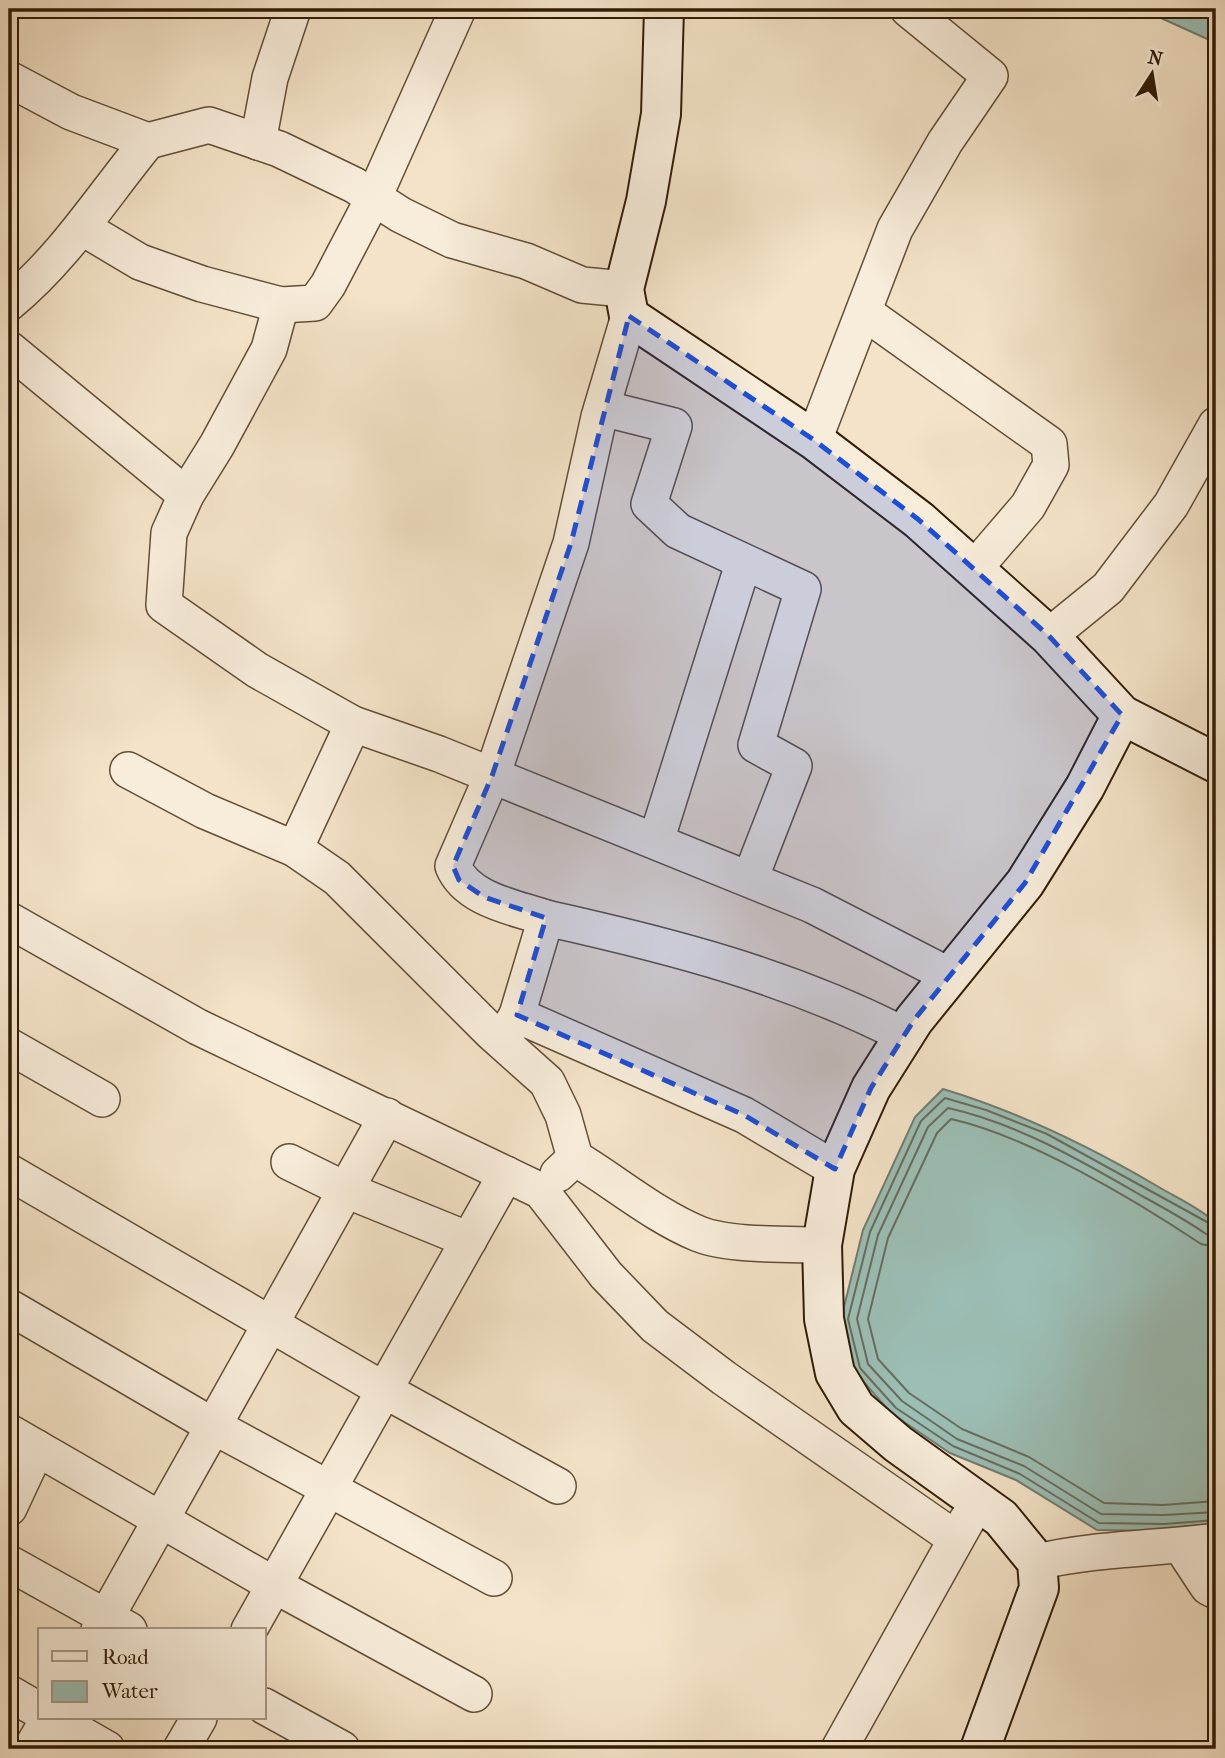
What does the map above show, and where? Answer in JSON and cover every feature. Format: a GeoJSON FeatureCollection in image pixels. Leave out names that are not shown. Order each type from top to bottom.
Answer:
{"type":"FeatureCollection","features":[{"type":"Feature","properties":{"kind":"main road"},"geometry":{"type":"LineString","coordinates":[[664,9],[661,114],[626,302],[919,520],[1049,636],[1122,715],[1216,763]]}},
{"type":"Feature","properties":{"kind":"main road"},"geometry":{"type":"LineString","coordinates":[[980,1749],[1039,1588],[1037,1562],[1001,1518],[898,1444],[856,1408],[835,1373],[824,1319],[822,1245],[835,1169],[870,1088],[904,1035],[1025,883],[1084,787],[1122,715]]}},
{"type":"Feature","properties":{"kind":"street"},"geometry":{"type":"LineString","coordinates":[[258,142],[270,78],[293,9]]}},
{"type":"Feature","properties":{"kind":"street"},"geometry":{"type":"LineString","coordinates":[[83,228],[140,262],[202,284],[281,305],[315,303],[328,285],[374,197],[458,9]]}},
{"type":"Feature","properties":{"kind":"street"},"geometry":{"type":"LineString","coordinates":[[814,440],[895,229],[945,142],[990,76],[908,9]]}},
{"type":"Feature","properties":{"kind":"street"},"geometry":{"type":"LineString","coordinates":[[9,79],[71,112],[148,141],[209,125],[279,149],[452,240],[526,261],[626,302],[570,542],[492,776],[453,866],[459,880],[484,897],[546,918],[718,959],[857,1011],[904,1035]]}},
{"type":"Feature","properties":{"kind":"street"},"geometry":{"type":"LineString","coordinates":[[9,303],[37,280],[83,228],[110,188],[148,141]]}},
{"type":"Feature","properties":{"kind":"street"},"geometry":{"type":"LineString","coordinates":[[281,305],[269,349],[217,445],[186,495],[169,533],[164,605],[257,670],[353,723],[812,905],[950,976]]}},
{"type":"Feature","properties":{"kind":"street"},"geometry":{"type":"LineString","coordinates":[[864,312],[1049,444],[1051,464],[1028,506],[974,569]]}},
{"type":"Feature","properties":{"kind":"street"},"geometry":{"type":"LineString","coordinates":[[9,349],[186,495]]}},
{"type":"Feature","properties":{"kind":"street"},"geometry":{"type":"LineString","coordinates":[[602,408],[674,426],[649,504],[678,531],[743,564],[803,589],[756,745],[794,766],[750,880]]}},
{"type":"Feature","properties":{"kind":"street"},"geometry":{"type":"LineString","coordinates":[[1049,636],[1108,588],[1171,505],[1216,425]]}},
{"type":"Feature","properties":{"kind":"street"},"geometry":{"type":"LineString","coordinates":[[656,841],[743,564]]}},
{"type":"Feature","properties":{"kind":"street"},"geometry":{"type":"LineString","coordinates":[[295,849],[353,723]]}},
{"type":"Feature","properties":{"kind":"street"},"geometry":{"type":"LineString","coordinates":[[128,771],[205,811],[295,849],[337,878],[509,1028],[547,1082],[563,1115],[575,1158],[661,1214],[701,1235],[763,1244],[822,1245]]}},
{"type":"Feature","properties":{"kind":"street"},"geometry":{"type":"LineString","coordinates":[[509,1028],[546,918]]}},
{"type":"Feature","properties":{"kind":"street"},"geometry":{"type":"LineString","coordinates":[[9,920],[198,1027],[541,1192],[606,1275],[655,1326],[724,1378],[956,1539]]}},
{"type":"Feature","properties":{"kind":"street"},"geometry":{"type":"LineString","coordinates":[[509,1028],[744,1115],[835,1169]]}},
{"type":"Feature","properties":{"kind":"street"},"geometry":{"type":"LineString","coordinates":[[9,1046],[102,1099]]}},
{"type":"Feature","properties":{"kind":"street"},"geometry":{"type":"LineString","coordinates":[[9,1563],[112,1626],[162,1520],[387,1116]]}},
{"type":"Feature","properties":{"kind":"street"},"geometry":{"type":"LineString","coordinates":[[541,1192],[575,1158]]}},
{"type":"Feature","properties":{"kind":"street"},"geometry":{"type":"LineString","coordinates":[[289,1162],[346,1190],[469,1240]]}},
{"type":"Feature","properties":{"kind":"street"},"geometry":{"type":"LineString","coordinates":[[9,1172],[384,1390],[558,1486]]}},
{"type":"Feature","properties":{"kind":"street"},"geometry":{"type":"LineString","coordinates":[[249,1628],[506,1174]]}},
{"type":"Feature","properties":{"kind":"street"},"geometry":{"type":"LineString","coordinates":[[9,1307],[215,1427],[494,1578]]}},
{"type":"Feature","properties":{"kind":"street"},"geometry":{"type":"LineString","coordinates":[[9,1508],[23,1440],[274,1585],[474,1694]]}},
{"type":"Feature","properties":{"kind":"street"},"geometry":{"type":"LineString","coordinates":[[839,1749],[977,1501]]}},
{"type":"Feature","properties":{"kind":"street"},"geometry":{"type":"LineString","coordinates":[[1037,1562],[1078,1552],[1181,1546],[1216,1541]]}},
{"type":"Feature","properties":{"kind":"street"},"geometry":{"type":"LineString","coordinates":[[1181,1546],[1208,1587],[1216,1591]]}},
{"type":"Feature","properties":{"kind":"street"},"geometry":{"type":"LineString","coordinates":[[9,1693],[38,1710]]}},
{"type":"Feature","properties":{"kind":"street"},"geometry":{"type":"LineString","coordinates":[[266,1707],[342,1749]]}},
{"type":"Feature","properties":{"kind":"street"},"geometry":{"type":"LineString","coordinates":[[32,1749],[50,1720]]}},
{"type":"Feature","properties":{"kind":"street"},"geometry":{"type":"LineString","coordinates":[[55,1720],[107,1749]]}},
{"type":"Feature","properties":{"kind":"street"},"geometry":{"type":"LineString","coordinates":[[181,1749],[198,1720]]}},
{"type":"Feature","properties":{"kind":"highlighted area"},"geometry":{"type":"Polygon","coordinates":[[[629,316],[814,440],[919,520],[1049,636],[1122,715],[1025,883],[914,1020],[871,1088],[835,1169],[744,1115],[517,1015],[546,918],[484,897],[459,880],[453,866],[492,776],[571,543],[629,316]]]}},
{"type":"Feature","properties":{"kind":"water"},"geometry":{"type":"Polygon","coordinates":[[[1141,9],[1216,9],[1216,43],[1141,9]]]}},
{"type":"Feature","properties":{"kind":"water"},"geometry":{"type":"Polygon","coordinates":[[[943,1089],[999,1108],[1079,1144],[1188,1203],[1216,1223],[1216,1527],[1164,1531],[1097,1530],[1016,1480],[950,1453],[891,1413],[854,1371],[841,1319],[863,1230],[915,1117],[943,1089]]]}}]}
